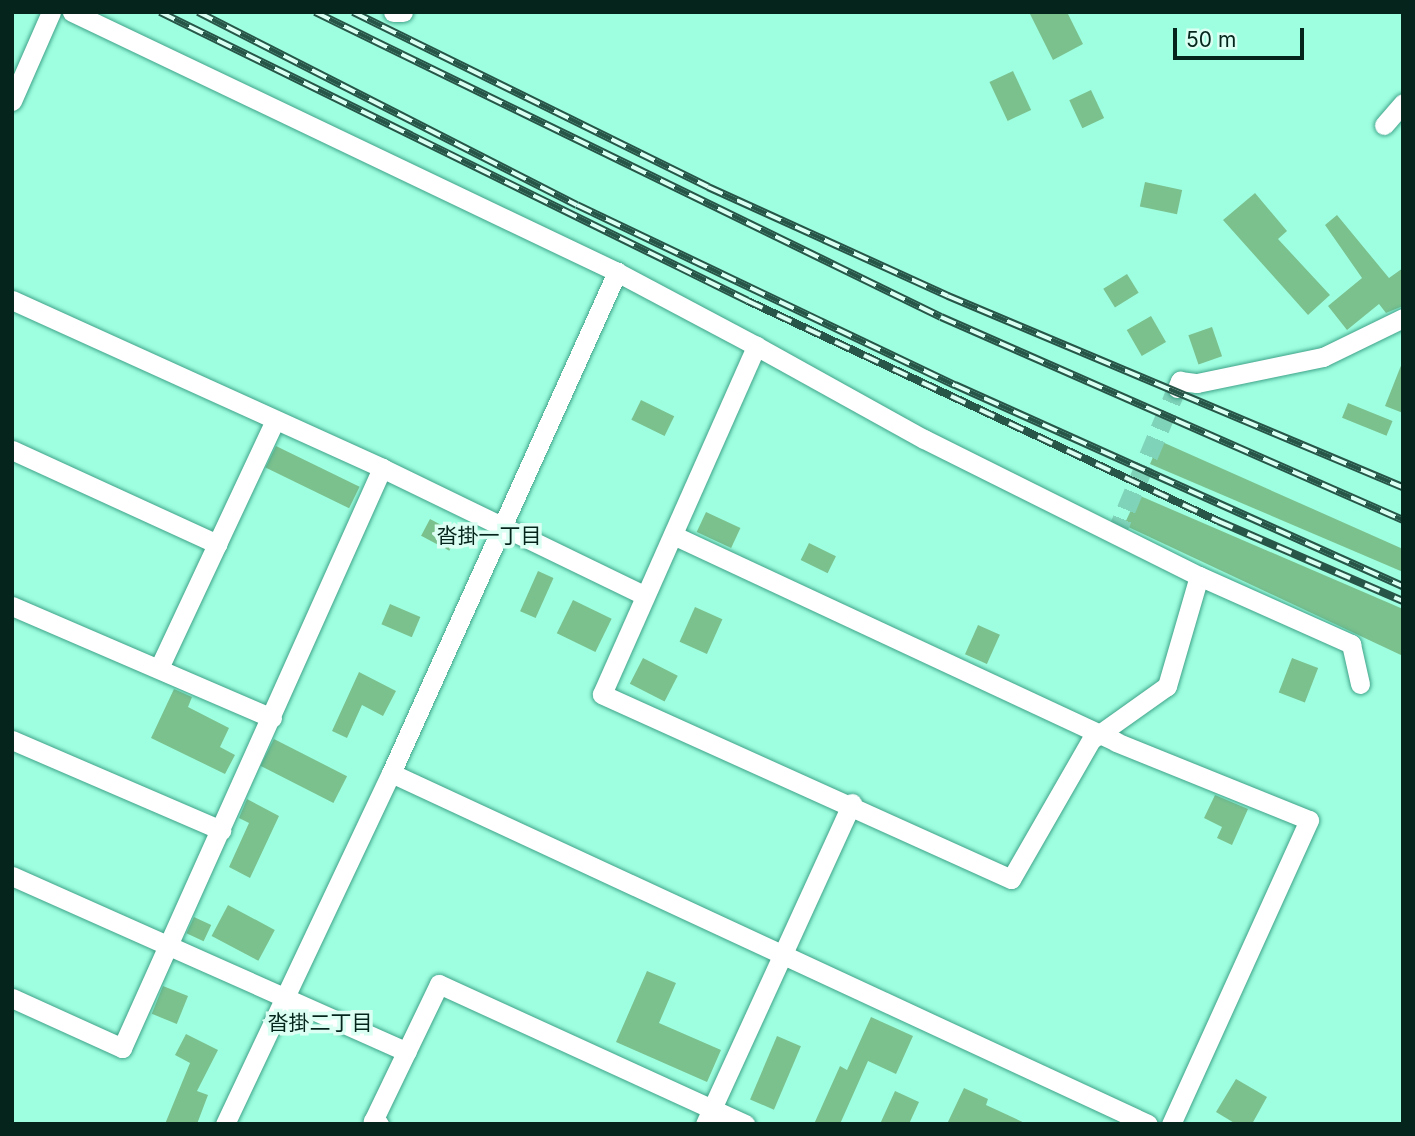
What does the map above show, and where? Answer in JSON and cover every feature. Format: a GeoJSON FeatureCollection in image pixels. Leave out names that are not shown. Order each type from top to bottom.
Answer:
{"type":"FeatureCollection","features":[{"type":"Feature","properties":{"kind":"street"},"geometry":{"type":"LineString","coordinates":[[12,101],[51,12]]}},
{"type":"Feature","properties":{"kind":"street"},"geometry":{"type":"LineString","coordinates":[[72,12],[617,272],[924,439],[1199,576],[1351,644],[1360,684]]}},
{"type":"Feature","properties":{"kind":"street"},"geometry":{"type":"LineString","coordinates":[[393,12],[403,12]]}},
{"type":"Feature","properties":{"kind":"street"},"geometry":{"type":"LineString","coordinates":[[1384,125],[1403,103]]}},
{"type":"Feature","properties":{"kind":"street"},"geometry":{"type":"LineString","coordinates":[[226,1124],[391,773],[500,525],[617,272]]}},
{"type":"Feature","properties":{"kind":"street"},"geometry":{"type":"LineString","coordinates":[[12,300],[382,468],[643,595]]}},
{"type":"Feature","properties":{"kind":"street"},"geometry":{"type":"LineString","coordinates":[[1177,388],[1180,382],[1198,383],[1323,357],[1403,318]]}},
{"type":"Feature","properties":{"kind":"street"},"geometry":{"type":"LineString","coordinates":[[756,346],[673,535],[643,595],[602,694],[852,803],[1011,878],[1091,740],[1167,686],[1199,576]]}},
{"type":"Feature","properties":{"kind":"street"},"geometry":{"type":"LineString","coordinates":[[159,668],[275,420]]}},
{"type":"Feature","properties":{"kind":"street"},"geometry":{"type":"LineString","coordinates":[[12,450],[217,544]]}},
{"type":"Feature","properties":{"kind":"street"},"geometry":{"type":"LineString","coordinates":[[12,998],[122,1048],[382,468]]}},
{"type":"Feature","properties":{"kind":"street"},"geometry":{"type":"LineString","coordinates":[[673,535],[1101,734],[1309,820],[1171,1124]]}},
{"type":"Feature","properties":{"kind":"street"},"geometry":{"type":"LineString","coordinates":[[12,606],[272,718]]}},
{"type":"Feature","properties":{"kind":"street"},"geometry":{"type":"LineString","coordinates":[[12,740],[221,830]]}},
{"type":"Feature","properties":{"kind":"street"},"geometry":{"type":"LineString","coordinates":[[391,773],[1148,1124]]}},
{"type":"Feature","properties":{"kind":"street"},"geometry":{"type":"LineString","coordinates":[[709,1116],[852,803]]}},
{"type":"Feature","properties":{"kind":"street"},"geometry":{"type":"LineString","coordinates":[[12,876],[407,1052]]}},
{"type":"Feature","properties":{"kind":"street"},"geometry":{"type":"LineString","coordinates":[[379,1124],[373,1121],[439,984],[709,1116],[745,1124]]}},
{"type":"Feature","properties":{"kind":"building"},"geometry":{"type":"Polygon","coordinates":[[[1029,12],[1067,12],[1083,44],[1053,60],[1029,12]]]}},
{"type":"Feature","properties":{"kind":"building"},"geometry":{"type":"Polygon","coordinates":[[[1013,71],[1031,110],[1008,121],[989,82],[1013,71]]]}},
{"type":"Feature","properties":{"kind":"building"},"geometry":{"type":"Polygon","coordinates":[[[1091,90],[1104,118],[1082,128],[1069,100],[1091,90]]]}},
{"type":"Feature","properties":{"kind":"building"},"geometry":{"type":"Polygon","coordinates":[[[1145,182],[1182,190],[1177,214],[1140,206],[1145,182]]]}},
{"type":"Feature","properties":{"kind":"building"},"geometry":{"type":"Polygon","coordinates":[[[1255,193],[1287,231],[1278,239],[1330,295],[1308,315],[1223,220],[1255,193]]]}},
{"type":"Feature","properties":{"kind":"building"},"geometry":{"type":"Polygon","coordinates":[[[1337,215],[1389,278],[1403,268],[1403,306],[1386,313],[1379,304],[1347,330],[1328,306],[1362,278],[1325,225],[1337,215]]]}},
{"type":"Feature","properties":{"kind":"building"},"geometry":{"type":"Polygon","coordinates":[[[1127,274],[1139,293],[1115,307],[1103,289],[1127,274]]]}},
{"type":"Feature","properties":{"kind":"building"},"geometry":{"type":"Polygon","coordinates":[[[1151,316],[1166,342],[1142,356],[1127,330],[1151,316]]]}},
{"type":"Feature","properties":{"kind":"building"},"geometry":{"type":"Polygon","coordinates":[[[1212,327],[1222,356],[1198,364],[1188,335],[1212,327]]]}},
{"type":"Feature","properties":{"kind":"building"},"geometry":{"type":"Polygon","coordinates":[[[1403,364],[1403,413],[1385,406],[1403,364]]]}},
{"type":"Feature","properties":{"kind":"building"},"geometry":{"type":"Polygon","coordinates":[[[641,400],[674,416],[665,436],[631,420],[641,400]]]}},
{"type":"Feature","properties":{"kind":"building"},"geometry":{"type":"Polygon","coordinates":[[[1348,403],[1393,421],[1387,436],[1342,418],[1348,403]]]}},
{"type":"Feature","properties":{"kind":"building"},"geometry":{"type":"Polygon","coordinates":[[[1160,441],[1403,549],[1403,572],[1150,464],[1160,441]]]}},
{"type":"Feature","properties":{"kind":"building"},"geometry":{"type":"Polygon","coordinates":[[[276,446],[360,487],[349,508],[265,468],[276,446]]]}},
{"type":"Feature","properties":{"kind":"building"},"geometry":{"type":"Polygon","coordinates":[[[1138,495],[1403,609],[1403,656],[1124,525],[1138,495]]]}},
{"type":"Feature","properties":{"kind":"building"},"geometry":{"type":"Polygon","coordinates":[[[706,512],[740,528],[731,548],[697,532],[706,512]]]}},
{"type":"Feature","properties":{"kind":"building"},"geometry":{"type":"Polygon","coordinates":[[[430,519],[458,534],[449,551],[421,536],[430,519]]]}},
{"type":"Feature","properties":{"kind":"building"},"geometry":{"type":"Polygon","coordinates":[[[809,543],[836,556],[828,573],[801,560],[809,543]]]}},
{"type":"Feature","properties":{"kind":"building"},"geometry":{"type":"Polygon","coordinates":[[[538,571],[554,578],[536,618],[520,611],[538,571]]]}},
{"type":"Feature","properties":{"kind":"building"},"geometry":{"type":"Polygon","coordinates":[[[573,600],[612,619],[595,652],[557,633],[573,600]]]}},
{"type":"Feature","properties":{"kind":"building"},"geometry":{"type":"Polygon","coordinates":[[[390,604],[420,617],[412,637],[381,624],[390,604]]]}},
{"type":"Feature","properties":{"kind":"building"},"geometry":{"type":"Polygon","coordinates":[[[695,607],[722,619],[707,654],[680,642],[695,607]]]}},
{"type":"Feature","properties":{"kind":"building"},"geometry":{"type":"Polygon","coordinates":[[[978,625],[1000,635],[987,664],[965,654],[978,625]]]}},
{"type":"Feature","properties":{"kind":"building"},"geometry":{"type":"Polygon","coordinates":[[[643,658],[678,676],[665,702],[630,684],[643,658]]]}},
{"type":"Feature","properties":{"kind":"building"},"geometry":{"type":"Polygon","coordinates":[[[1292,658],[1318,668],[1305,703],[1279,693],[1292,658]]]}},
{"type":"Feature","properties":{"kind":"building"},"geometry":{"type":"Polygon","coordinates":[[[359,672],[396,691],[383,716],[362,705],[347,738],[332,731],[359,672]]]}},
{"type":"Feature","properties":{"kind":"building"},"geometry":{"type":"Polygon","coordinates":[[[174,689],[192,697],[188,707],[229,728],[220,747],[235,755],[225,774],[151,738],[174,689]]]}},
{"type":"Feature","properties":{"kind":"building"},"geometry":{"type":"Polygon","coordinates":[[[274,739],[347,776],[333,803],[260,766],[274,739]]]}},
{"type":"Feature","properties":{"kind":"building"},"geometry":{"type":"Polygon","coordinates":[[[1215,795],[1248,809],[1232,845],[1217,838],[1222,827],[1204,818],[1215,795]]]}},
{"type":"Feature","properties":{"kind":"building"},"geometry":{"type":"Polygon","coordinates":[[[247,799],[279,816],[250,878],[229,867],[249,823],[239,818],[247,799]]]}},
{"type":"Feature","properties":{"kind":"building"},"geometry":{"type":"Polygon","coordinates":[[[228,905],[275,930],[258,961],[212,936],[228,905]]]}},
{"type":"Feature","properties":{"kind":"building"},"geometry":{"type":"Polygon","coordinates":[[[194,917],[211,925],[204,941],[186,933],[194,917]]]}},
{"type":"Feature","properties":{"kind":"building"},"geometry":{"type":"Polygon","coordinates":[[[647,971],[676,983],[659,1023],[721,1050],[707,1082],[616,1042],[647,971]]]}},
{"type":"Feature","properties":{"kind":"building"},"geometry":{"type":"Polygon","coordinates":[[[163,986],[188,996],[177,1024],[152,1014],[163,986]]]}},
{"type":"Feature","properties":{"kind":"building"},"geometry":{"type":"Polygon","coordinates":[[[871,1017],[913,1036],[896,1074],[868,1061],[840,1124],[814,1124],[840,1066],[847,1070],[871,1017]]]}},
{"type":"Feature","properties":{"kind":"building"},"geometry":{"type":"Polygon","coordinates":[[[186,1034],[218,1050],[197,1091],[208,1095],[197,1124],[165,1124],[190,1063],[175,1055],[186,1034]]]}},
{"type":"Feature","properties":{"kind":"building"},"geometry":{"type":"Polygon","coordinates":[[[777,1036],[801,1046],[774,1110],[750,1100],[777,1036]]]}},
{"type":"Feature","properties":{"kind":"building"},"geometry":{"type":"Polygon","coordinates":[[[1236,1079],[1267,1097],[1252,1124],[1236,1124],[1216,1112],[1236,1079]]]}},
{"type":"Feature","properties":{"kind":"building"},"geometry":{"type":"Polygon","coordinates":[[[964,1088],[988,1099],[986,1105],[1027,1124],[947,1124],[964,1088]]]}},
{"type":"Feature","properties":{"kind":"building"},"geometry":{"type":"Polygon","coordinates":[[[895,1091],[919,1102],[909,1124],[880,1124],[895,1091]]]}},
{"type":"Feature","properties":{"kind":"tunnel"},"geometry":{"type":"LineString","coordinates":[[1115,536],[1177,388]]}},
{"type":"Feature","properties":{"kind":"railway"},"geometry":{"type":"LineString","coordinates":[[160,12],[748,301],[1218,521],[1403,601]]}},
{"type":"Feature","properties":{"kind":"railway"},"geometry":{"type":"LineString","coordinates":[[198,12],[577,205],[955,385],[1403,586]]}},
{"type":"Feature","properties":{"kind":"railway"},"geometry":{"type":"LineString","coordinates":[[315,12],[941,317],[1403,520]]}},
{"type":"Feature","properties":{"kind":"railway"},"geometry":{"type":"LineString","coordinates":[[353,12],[708,187],[948,296],[1403,487]]}},
{"type":"Feature","properties":{"kind":"district","name":"沓掛一丁目"},"geometry":{"type":"Point","coordinates":[489,536]}},
{"type":"Feature","properties":{"kind":"district","name":"沓掛二丁目"},"geometry":{"type":"Point","coordinates":[320,1023]}}]}
